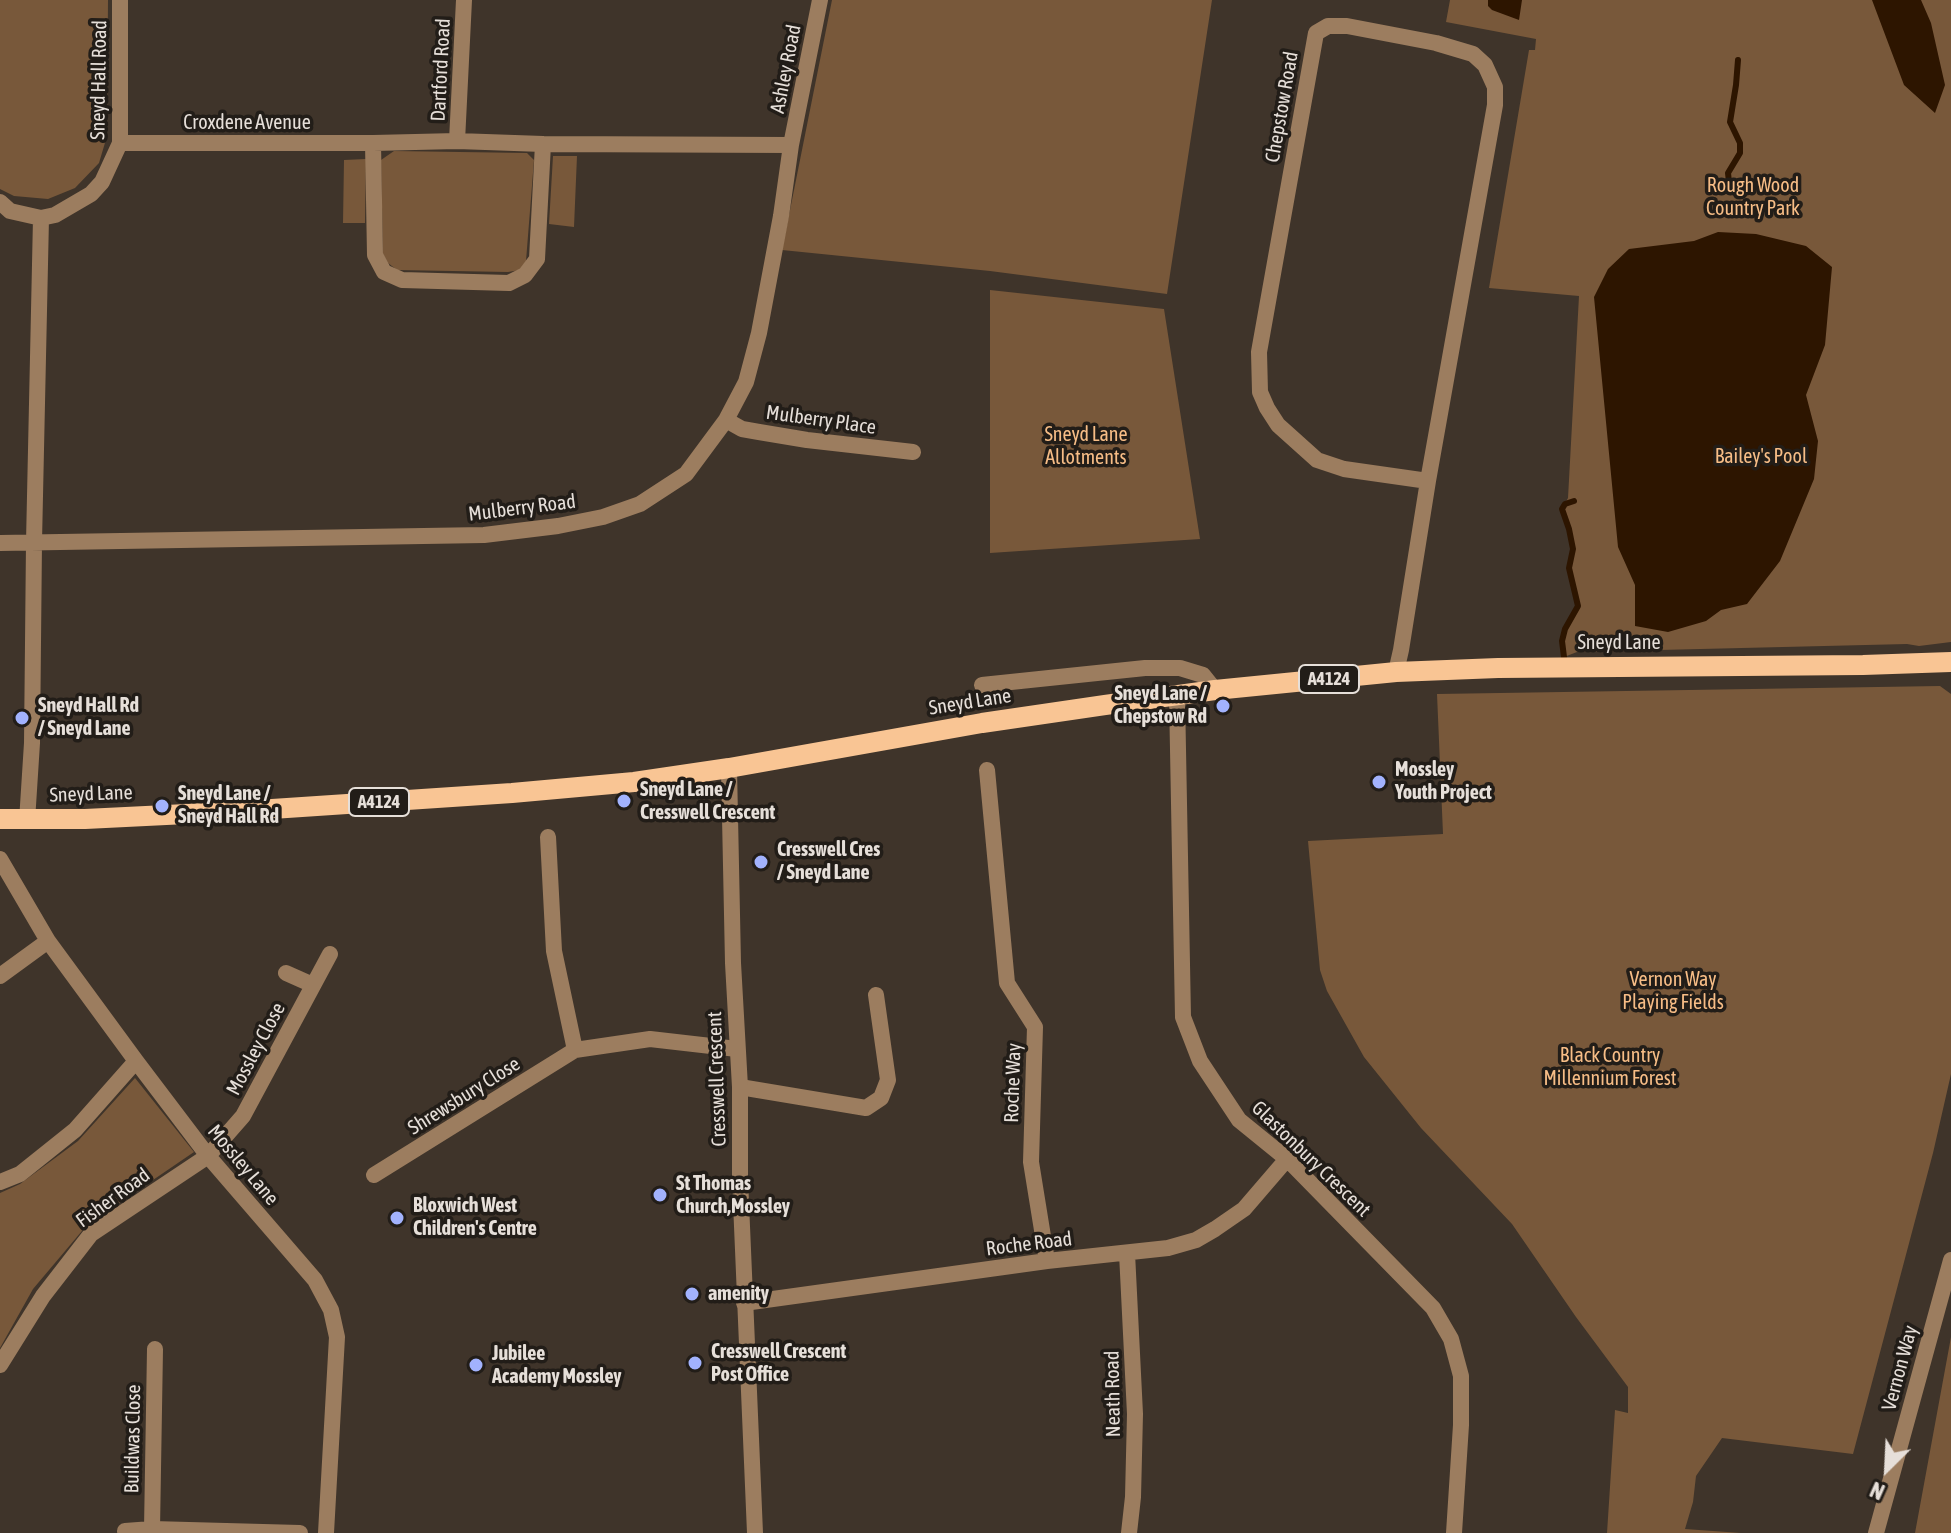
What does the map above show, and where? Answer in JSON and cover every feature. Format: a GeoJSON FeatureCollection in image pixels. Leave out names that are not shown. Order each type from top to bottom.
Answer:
{"type":"FeatureCollection","features":[{"type":"Feature","properties":{"kind":"main road","name":"Sneyd Lane"},"geometry":{"type":"LineString","coordinates":[[0,819],[27,821],[211,813],[634,782],[982,723],[1215,690],[1396,672],[1951,662]]}},
{"type":"Feature","properties":{"kind":"street","name":"Sneyd Hall Road"},"geometry":{"type":"LineString","coordinates":[[41,218],[55,215],[91,194],[102,182],[120,143],[120,0]]}},
{"type":"Feature","properties":{"kind":"street","name":"Dartford Road"},"geometry":{"type":"LineString","coordinates":[[457,141],[464,0]]}},
{"type":"Feature","properties":{"kind":"street","name":"Ashley Road"},"geometry":{"type":"LineString","coordinates":[[791,145],[820,0]]}},
{"type":"Feature","properties":{"kind":"street","name":"Chepstow Road"},"geometry":{"type":"LineString","coordinates":[[1396,672],[1495,105],[1495,87],[1485,65],[1473,54],[1436,43],[1347,26],[1328,26],[1316,33],[1259,352],[1260,392],[1278,425],[1317,460],[1344,469],[1428,481]]}},
{"type":"Feature","properties":{"kind":"street","name":"Croxdene Avenue"},"geometry":{"type":"LineString","coordinates":[[120,143],[457,141],[791,145]]}},
{"type":"Feature","properties":{"kind":"street"},"geometry":{"type":"LineString","coordinates":[[373,143],[375,255],[384,272],[402,280],[509,283],[525,275],[537,259],[543,144]]}},
{"type":"Feature","properties":{"kind":"street","name":"Mulberry Road"},"geometry":{"type":"LineString","coordinates":[[0,543],[484,535],[558,526],[603,517],[640,504],[686,474],[726,420],[746,382],[759,333],[791,145]]}},
{"type":"Feature","properties":{"kind":"street"},"geometry":{"type":"LineString","coordinates":[[0,202],[10,211],[41,218],[32,743],[27,821]]}},
{"type":"Feature","properties":{"kind":"street","name":"Mulberry Place"},"geometry":{"type":"LineString","coordinates":[[726,420],[742,429],[913,452]]}},
{"type":"Feature","properties":{"kind":"street"},"geometry":{"type":"LineString","coordinates":[[982,685],[1145,668],[1180,668],[1203,675],[1215,690]]}},
{"type":"Feature","properties":{"kind":"street","name":"Glastonbury Crescent"},"geometry":{"type":"LineString","coordinates":[[1177,696],[1183,1017],[1200,1061],[1239,1120],[1287,1159],[1433,1308],[1451,1339],[1461,1376],[1454,1533]]}},
{"type":"Feature","properties":{"kind":"street","name":"Cresswell Crescent"},"geometry":{"type":"LineString","coordinates":[[729,768],[744,1303],[755,1533]]}},
{"type":"Feature","properties":{"kind":"street","name":"Roche Way"},"geometry":{"type":"LineString","coordinates":[[987,769],[1007,983],[1035,1027],[1031,1162],[1047,1261]]}},
{"type":"Feature","properties":{"kind":"street"},"geometry":{"type":"LineString","coordinates":[[552,848],[554,951],[575,1050]]}},
{"type":"Feature","properties":{"kind":"street","name":"Mossley Lane"},"geometry":{"type":"LineString","coordinates":[[0,859],[48,941],[136,1061],[208,1156],[315,1280],[331,1310],[337,1337],[326,1533]]}},
{"type":"Feature","properties":{"kind":"street"},"geometry":{"type":"LineString","coordinates":[[0,976],[48,941]]}},
{"type":"Feature","properties":{"kind":"street","name":"Mossley Close"},"geometry":{"type":"LineString","coordinates":[[208,1156],[243,1116],[330,954]]}},
{"type":"Feature","properties":{"kind":"street"},"geometry":{"type":"LineString","coordinates":[[286,973],[313,985]]}},
{"type":"Feature","properties":{"kind":"street"},"geometry":{"type":"LineString","coordinates":[[740,1087],[866,1108],[881,1098],[888,1080],[876,995]]}},
{"type":"Feature","properties":{"kind":"street","name":"Shrewsbury Close"},"geometry":{"type":"LineString","coordinates":[[374,1175],[575,1050],[650,1039],[737,1049]]}},
{"type":"Feature","properties":{"kind":"street"},"geometry":{"type":"LineString","coordinates":[[0,1182],[20,1174],[75,1130],[136,1061]]}},
{"type":"Feature","properties":{"kind":"street","name":"Fisher Road"},"geometry":{"type":"LineString","coordinates":[[0,1365],[43,1296],[91,1234],[208,1156]]}},
{"type":"Feature","properties":{"kind":"street","name":"Roche Road"},"geometry":{"type":"LineString","coordinates":[[744,1303],[1182,1244],[1196,1240],[1244,1209],[1287,1159]]}},
{"type":"Feature","properties":{"kind":"street","name":"Neath Road"},"geometry":{"type":"LineString","coordinates":[[1127,1253],[1135,1414],[1129,1533]]}},
{"type":"Feature","properties":{"kind":"street","name":"Vernon Way"},"geometry":{"type":"LineString","coordinates":[[1876,1533],[1951,1260]]}},
{"type":"Feature","properties":{"kind":"street","name":"Buildwas Close"},"geometry":{"type":"LineString","coordinates":[[152,1529],[155,1349]]}},
{"type":"Feature","properties":{"kind":"street"},"geometry":{"type":"LineString","coordinates":[[125,1531],[300,1533]]}},
{"type":"Feature","properties":{"kind":"green space"},"geometry":{"type":"Polygon","coordinates":[[[0,0],[108,0],[107,136],[99,163],[75,188],[48,199],[14,196],[0,189],[0,0]]]}},
{"type":"Feature","properties":{"kind":"green space"},"geometry":{"type":"Polygon","coordinates":[[[832,0],[1212,0],[1167,294],[990,271],[782,250],[832,0]]]}},
{"type":"Feature","properties":{"kind":"green space","name":"Rough Wood Country Park"},"geometry":{"type":"Polygon","coordinates":[[[1450,0],[1951,0],[1951,642],[1919,646],[1577,652],[1564,657],[1562,641],[1565,629],[1578,606],[1569,568],[1573,549],[1562,509],[1568,498],[1579,296],[1489,288],[1529,50],[1535,50],[1536,39],[1446,22],[1450,0]]]}},
{"type":"Feature","properties":{"kind":"green space"},"geometry":{"type":"Polygon","coordinates":[[[394,151],[527,153],[534,160],[526,261],[520,270],[397,270],[388,263],[383,254],[381,160],[394,151]]]}},
{"type":"Feature","properties":{"kind":"green space"},"geometry":{"type":"Polygon","coordinates":[[[553,156],[577,156],[574,227],[549,224],[553,156]]]}},
{"type":"Feature","properties":{"kind":"green space"},"geometry":{"type":"Polygon","coordinates":[[[366,159],[365,223],[343,223],[344,160],[366,159]]]}},
{"type":"Feature","properties":{"kind":"green space","name":"Sneyd Lane Allotments"},"geometry":{"type":"Polygon","coordinates":[[[990,290],[1164,309],[1200,539],[990,553],[990,290]]]}},
{"type":"Feature","properties":{"kind":"green space","name":"Vernon Way Playing Fields"},"geometry":{"type":"Polygon","coordinates":[[[1940,686],[1951,694],[1951,1074],[1853,1454],[1722,1438],[1696,1476],[1685,1529],[1741,1533],[1607,1533],[1615,1410],[1628,1413],[1628,1387],[1512,1224],[1421,1128],[1364,1057],[1327,991],[1320,970],[1308,841],[1443,834],[1437,694],[1940,686]]]}},
{"type":"Feature","properties":{"kind":"green space"},"geometry":{"type":"Polygon","coordinates":[[[135,1078],[194,1152],[87,1225],[33,1289],[0,1348],[0,1193],[20,1184],[78,1141],[135,1078]]]}},
{"type":"Feature","properties":{"kind":"green space"},"geometry":{"type":"Polygon","coordinates":[[[1951,1337],[1951,1533],[1915,1533],[1951,1337]]]}},
{"type":"Feature","properties":{"kind":"shaded area"},"geometry":{"type":"Polygon","coordinates":[[[1488,0],[1522,0],[1519,20],[1492,10],[1488,0]]]}},
{"type":"Feature","properties":{"kind":"shaded area"},"geometry":{"type":"Polygon","coordinates":[[[1872,0],[1921,0],[1931,23],[1945,85],[1935,113],[1904,85],[1872,0]]]}},
{"type":"Feature","properties":{"kind":"shaded area"},"geometry":{"type":"Polygon","coordinates":[[[1718,232],[1756,234],[1806,246],[1832,267],[1825,345],[1806,395],[1818,441],[1814,479],[1780,561],[1747,604],[1721,610],[1706,621],[1668,632],[1635,626],[1635,585],[1618,547],[1594,297],[1608,269],[1629,249],[1694,241],[1718,232]]]}},
{"type":"Feature","properties":{"kind":"waterway"},"geometry":{"type":"LineString","coordinates":[[1729,182],[1728,173],[1740,153],[1740,143],[1730,122],[1738,60]]}},
{"type":"Feature","properties":{"kind":"waterway"},"geometry":{"type":"LineString","coordinates":[[1564,657],[1562,641],[1565,629],[1578,606],[1569,568],[1573,549],[1562,509],[1565,504],[1574,501]]}},
{"type":"Feature","properties":{"kind":"place","name":"Sneyd Lane / Chepstow Rd"},"geometry":{"type":"Point","coordinates":[1223,706]}},
{"type":"Feature","properties":{"kind":"place","name":"Sneyd Hall Rd / Sneyd Lane"},"geometry":{"type":"Point","coordinates":[22,718]}},
{"type":"Feature","properties":{"kind":"place","name":"Mossley Youth Project"},"geometry":{"type":"Point","coordinates":[1379,782]}},
{"type":"Feature","properties":{"kind":"place","name":"Sneyd Lane / Cresswell Crescent"},"geometry":{"type":"Point","coordinates":[624,801]}},
{"type":"Feature","properties":{"kind":"place","name":"Sneyd Lane / Sneyd Hall Rd"},"geometry":{"type":"Point","coordinates":[162,806]}},
{"type":"Feature","properties":{"kind":"place","name":"Cresswell Cres / Sneyd Lane"},"geometry":{"type":"Point","coordinates":[761,862]}},
{"type":"Feature","properties":{"kind":"place","name":"St Thomas Church,Mossley"},"geometry":{"type":"Point","coordinates":[660,1195]}},
{"type":"Feature","properties":{"kind":"place","name":"Bloxwich West Children's Centre"},"geometry":{"type":"Point","coordinates":[397,1218]}},
{"type":"Feature","properties":{"kind":"place","name":"amenity"},"geometry":{"type":"Point","coordinates":[692,1294]}},
{"type":"Feature","properties":{"kind":"place","name":"Cresswell Crescent Post Office"},"geometry":{"type":"Point","coordinates":[695,1363]}},
{"type":"Feature","properties":{"kind":"place","name":"Jubilee Academy Mossley"},"geometry":{"type":"Point","coordinates":[476,1365]}},
{"type":"Feature","properties":{"kind":"park label","name":"Bailey's Pool"},"geometry":{"type":"Point","coordinates":[1761,457]}},
{"type":"Feature","properties":{"kind":"park label","name":"Black Country Millennium Forest"},"geometry":{"type":"Point","coordinates":[1610,1068]}}]}
